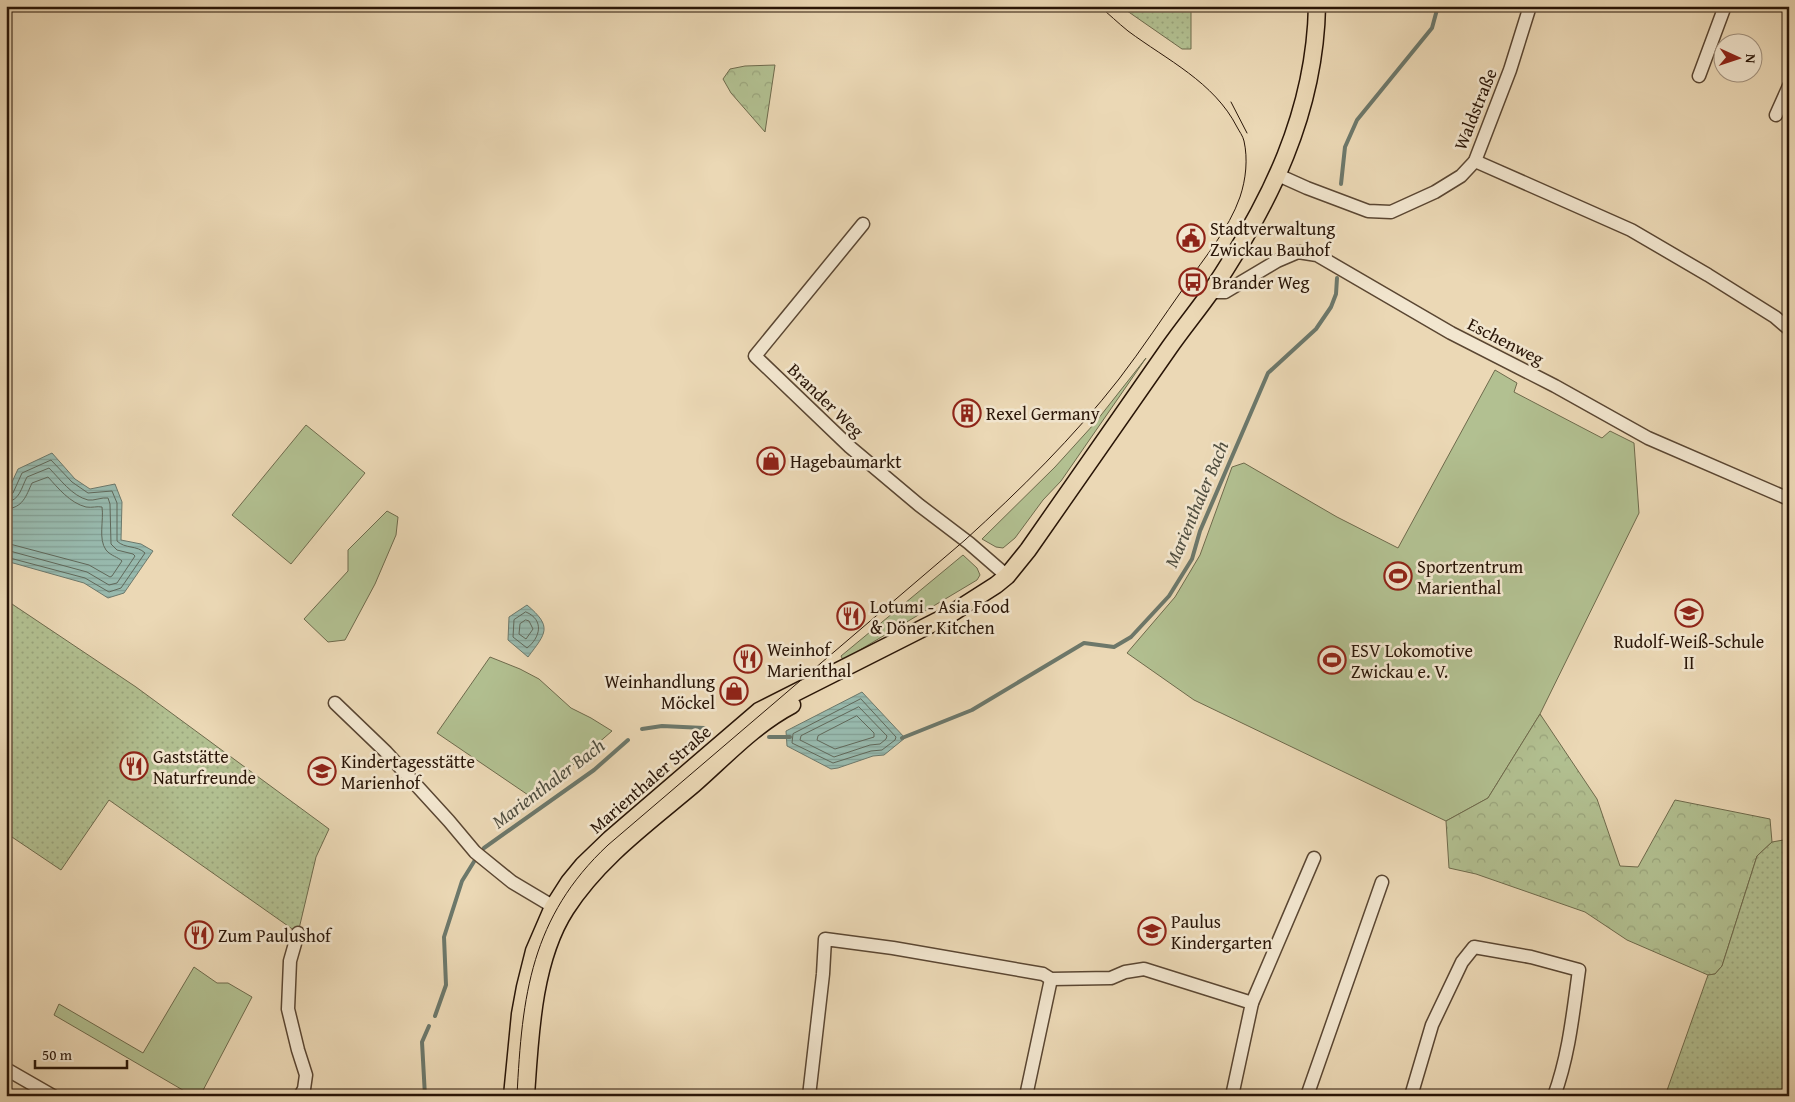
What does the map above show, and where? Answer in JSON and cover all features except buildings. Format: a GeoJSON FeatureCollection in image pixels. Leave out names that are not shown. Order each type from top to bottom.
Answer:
{"type":"FeatureCollection","features":[{"type":"Feature","properties":{"kind":"main road","name":"Marienthaler Straße"},"geometry":{"type":"LineString","coordinates":[[526,1096],[532,1021],[540,978],[558,910],[569,882],[598,850],[759,711],[922,630],[996,585],[1006,576],[1028,550],[1178,334],[1210,292],[1258,215],[1289,150],[1305,97],[1314,46],[1317,6]]}},
{"type":"Feature","properties":{"kind":"main road","name":"Marienthaler Straße"},"geometry":{"type":"LineString","coordinates":[[512,1096],[516,1045],[525,987],[534,951],[558,910]]}},
{"type":"Feature","properties":{"kind":"street","name":"Waldstraße"},"geometry":{"type":"LineString","coordinates":[[1278,175],[1307,188],[1368,210],[1390,212],[1435,192],[1461,176],[1475,160],[1510,70],[1530,6]]}},
{"type":"Feature","properties":{"kind":"street"},"geometry":{"type":"LineString","coordinates":[[1699,76],[1725,6]]}},
{"type":"Feature","properties":{"kind":"street"},"geometry":{"type":"LineString","coordinates":[[1776,114],[1789,86]]}},
{"type":"Feature","properties":{"kind":"street"},"geometry":{"type":"LineString","coordinates":[[1475,160],[1631,230],[1708,275],[1775,317],[1789,328]]}},
{"type":"Feature","properties":{"kind":"street","name":"Brander Weg"},"geometry":{"type":"LineString","coordinates":[[863,224],[755,356],[850,447],[919,505],[969,543],[1006,576]]}},
{"type":"Feature","properties":{"kind":"street","name":"Eschenweg"},"geometry":{"type":"LineString","coordinates":[[1210,292],[1225,292],[1277,261],[1298,252],[1317,255],[1451,333],[1555,386],[1648,438],[1789,499]]}},
{"type":"Feature","properties":{"kind":"street"},"geometry":{"type":"LineString","coordinates":[[335,703],[392,758],[479,854],[512,882],[558,910]]}},
{"type":"Feature","properties":{"kind":"street"},"geometry":{"type":"LineString","coordinates":[[1232,1096],[1252,1002],[1314,858]]}},
{"type":"Feature","properties":{"kind":"street"},"geometry":{"type":"LineString","coordinates":[[1306,1096],[1382,882]]}},
{"type":"Feature","properties":{"kind":"street"},"geometry":{"type":"LineString","coordinates":[[298,933],[290,961],[288,1009],[295,1041],[306,1075],[304,1089],[300,1096]]}},
{"type":"Feature","properties":{"kind":"street"},"geometry":{"type":"LineString","coordinates":[[809,1096],[825,939],[893,948],[1042,974],[1051,979],[1111,978],[1125,972],[1144,969],[1252,1002]]}},
{"type":"Feature","properties":{"kind":"street"},"geometry":{"type":"LineString","coordinates":[[1411,1096],[1432,1025],[1462,962],[1474,947],[1531,957],[1579,970],[1568,1050],[1564,1070],[1554,1096]]}},
{"type":"Feature","properties":{"kind":"street"},"geometry":{"type":"LineString","coordinates":[[1026,1096],[1051,979]]}},
{"type":"Feature","properties":{"kind":"street"},"geometry":{"type":"LineString","coordinates":[[6,1069],[53,1096]]}},
{"type":"Feature","properties":{"kind":"green space"},"geometry":{"type":"Polygon","coordinates":[[[1120,6],[1191,6],[1191,49],[1182,49],[1120,6]]]}},
{"type":"Feature","properties":{"kind":"green space"},"geometry":{"type":"Polygon","coordinates":[[[775,65],[765,132],[731,93],[723,79],[730,69],[745,66],[775,65]]]}},
{"type":"Feature","properties":{"kind":"green space"},"geometry":{"type":"Polygon","coordinates":[[[1146,358],[1061,481],[1043,500],[1015,538],[1003,548],[996,547],[982,539],[1055,467],[1094,424],[1146,358]]]}},
{"type":"Feature","properties":{"kind":"green space","name":"Sportzentrum Marienthal"},"geometry":{"type":"Polygon","coordinates":[[[1495,370],[1517,383],[1514,392],[1602,438],[1610,431],[1634,443],[1639,513],[1540,714],[1488,798],[1446,821],[1194,700],[1127,653],[1175,597],[1200,555],[1232,467],[1244,463],[1337,517],[1398,548],[1495,370]]]}},
{"type":"Feature","properties":{"kind":"green space"},"geometry":{"type":"Polygon","coordinates":[[[306,425],[365,473],[291,564],[232,515],[306,425]]]}},
{"type":"Feature","properties":{"kind":"green space"},"geometry":{"type":"Polygon","coordinates":[[[387,511],[398,517],[396,535],[375,584],[345,640],[328,642],[304,619],[348,571],[348,550],[387,511]]]}},
{"type":"Feature","properties":{"kind":"green space"},"geometry":{"type":"Polygon","coordinates":[[[963,555],[977,568],[980,575],[977,580],[843,660],[841,656],[963,555]]]}},
{"type":"Feature","properties":{"kind":"green space"},"geometry":{"type":"Polygon","coordinates":[[[6,600],[136,687],[329,829],[316,857],[298,933],[109,800],[61,870],[6,833],[6,600]]]}},
{"type":"Feature","properties":{"kind":"green space"},"geometry":{"type":"Polygon","coordinates":[[[490,657],[539,679],[571,708],[612,731],[534,799],[437,733],[490,657]]]}},
{"type":"Feature","properties":{"kind":"green space"},"geometry":{"type":"Polygon","coordinates":[[[1540,714],[1597,799],[1620,866],[1638,867],[1675,800],[1770,819],[1772,842],[1757,856],[1722,966],[1715,974],[1708,975],[1627,940],[1585,912],[1476,874],[1449,868],[1446,821],[1488,798],[1540,714]]]}},
{"type":"Feature","properties":{"kind":"green space"},"geometry":{"type":"Polygon","coordinates":[[[1789,839],[1789,1096],[1665,1096],[1708,975],[1715,974],[1722,966],[1757,856],[1772,842],[1789,839]]]}},
{"type":"Feature","properties":{"kind":"green space"},"geometry":{"type":"Polygon","coordinates":[[[194,967],[217,983],[228,983],[252,997],[200,1096],[193,1096],[54,1015],[59,1004],[143,1053],[194,967]]]}},
{"type":"Feature","properties":{"kind":"water"},"geometry":{"type":"Polygon","coordinates":[[[52,453],[75,479],[90,489],[115,484],[122,502],[121,540],[141,544],[153,551],[124,593],[108,598],[84,583],[6,561],[7,493],[18,469],[52,453]]]}},
{"type":"Feature","properties":{"kind":"water"},"geometry":{"type":"Polygon","coordinates":[[[527,605],[541,619],[544,630],[539,642],[528,657],[508,640],[509,617],[527,605]]]}},
{"type":"Feature","properties":{"kind":"water"},"geometry":{"type":"Polygon","coordinates":[[[862,692],[905,738],[884,755],[873,756],[831,769],[787,746],[786,731],[862,692]]]}},
{"type":"Feature","properties":{"kind":"waterway","name":"Marienthaler Bach"},"geometry":{"type":"LineString","coordinates":[[1341,184],[1345,147],[1357,120],[1432,28],[1438,6]]}},
{"type":"Feature","properties":{"kind":"waterway","name":"Marienthaler Bach"},"geometry":{"type":"LineString","coordinates":[[902,738],[972,710],[1084,643],[1114,647],[1131,637],[1169,596],[1192,559],[1200,531],[1268,373],[1316,329],[1331,307],[1336,294],[1337,278]]}},
{"type":"Feature","properties":{"kind":"waterway","name":"Marienthaler Bach"},"geometry":{"type":"LineString","coordinates":[[642,729],[662,726],[704,728]]}},
{"type":"Feature","properties":{"kind":"waterway","name":"Marienthaler Bach"},"geometry":{"type":"LineString","coordinates":[[769,737],[790,737]]}},
{"type":"Feature","properties":{"kind":"waterway","name":"Marienthaler Bach"},"geometry":{"type":"LineString","coordinates":[[484,848],[594,770],[628,740]]}},
{"type":"Feature","properties":{"kind":"waterway","name":"Marienthaler Bach"},"geometry":{"type":"LineString","coordinates":[[435,1016],[446,985],[444,937],[462,881],[475,860]]}},
{"type":"Feature","properties":{"kind":"waterway","name":"Marienthaler Bach"},"geometry":{"type":"LineString","coordinates":[[425,1096],[422,1042],[429,1026]]}},
{"type":"Feature","properties":{"kind":"tram line"},"geometry":{"type":"LineString","coordinates":[[517,1096],[523,1024],[528,991],[536,960],[547,929],[562,900],[582,872],[608,845],[965,540],[1026,483],[1065,443],[1119,379],[1216,243],[1235,209],[1244,183],[1246,155],[1242,135],[1227,111],[1203,84],[1128,31],[1099,6]]}},
{"type":"Feature","properties":{"kind":"tram line"},"geometry":{"type":"LineString","coordinates":[[1231,102],[1247,133]]}},
{"type":"Feature","properties":{"kind":"place","name":"Stadtverwaltung Zwickau Bauhof"},"geometry":{"type":"Point","coordinates":[1191,238]}},
{"type":"Feature","properties":{"kind":"place","name":"Brander Weg"},"geometry":{"type":"Point","coordinates":[1193,282]}},
{"type":"Feature","properties":{"kind":"place","name":"Rexel Germany"},"geometry":{"type":"Point","coordinates":[967,413]}},
{"type":"Feature","properties":{"kind":"place","name":"Hagebaumarkt"},"geometry":{"type":"Point","coordinates":[771,461]}},
{"type":"Feature","properties":{"kind":"place","name":"Sportzentrum Marienthal"},"geometry":{"type":"Point","coordinates":[1398,576]}},
{"type":"Feature","properties":{"kind":"place","name":"Rudolf-Weiß-Schule II"},"geometry":{"type":"Point","coordinates":[1689,613]}},
{"type":"Feature","properties":{"kind":"place","name":"Lotumi - Asia Food & Döner Kitchen"},"geometry":{"type":"Point","coordinates":[851,616]}},
{"type":"Feature","properties":{"kind":"place","name":"Weinhof Marienthal"},"geometry":{"type":"Point","coordinates":[748,659]}},
{"type":"Feature","properties":{"kind":"place","name":"ESV Lokomotive Zwickau e. V."},"geometry":{"type":"Point","coordinates":[1332,660]}},
{"type":"Feature","properties":{"kind":"place","name":"Weinhandlung Möckel"},"geometry":{"type":"Point","coordinates":[734,691]}},
{"type":"Feature","properties":{"kind":"place","name":"Gaststätte Naturfreunde"},"geometry":{"type":"Point","coordinates":[134,766]}},
{"type":"Feature","properties":{"kind":"place","name":"Kindertagesstätte Marienhof"},"geometry":{"type":"Point","coordinates":[322,771]}},
{"type":"Feature","properties":{"kind":"place","name":"Paulus Kindergarten"},"geometry":{"type":"Point","coordinates":[1152,931]}},
{"type":"Feature","properties":{"kind":"place","name":"Zum Paulushof"},"geometry":{"type":"Point","coordinates":[199,935]}}]}
